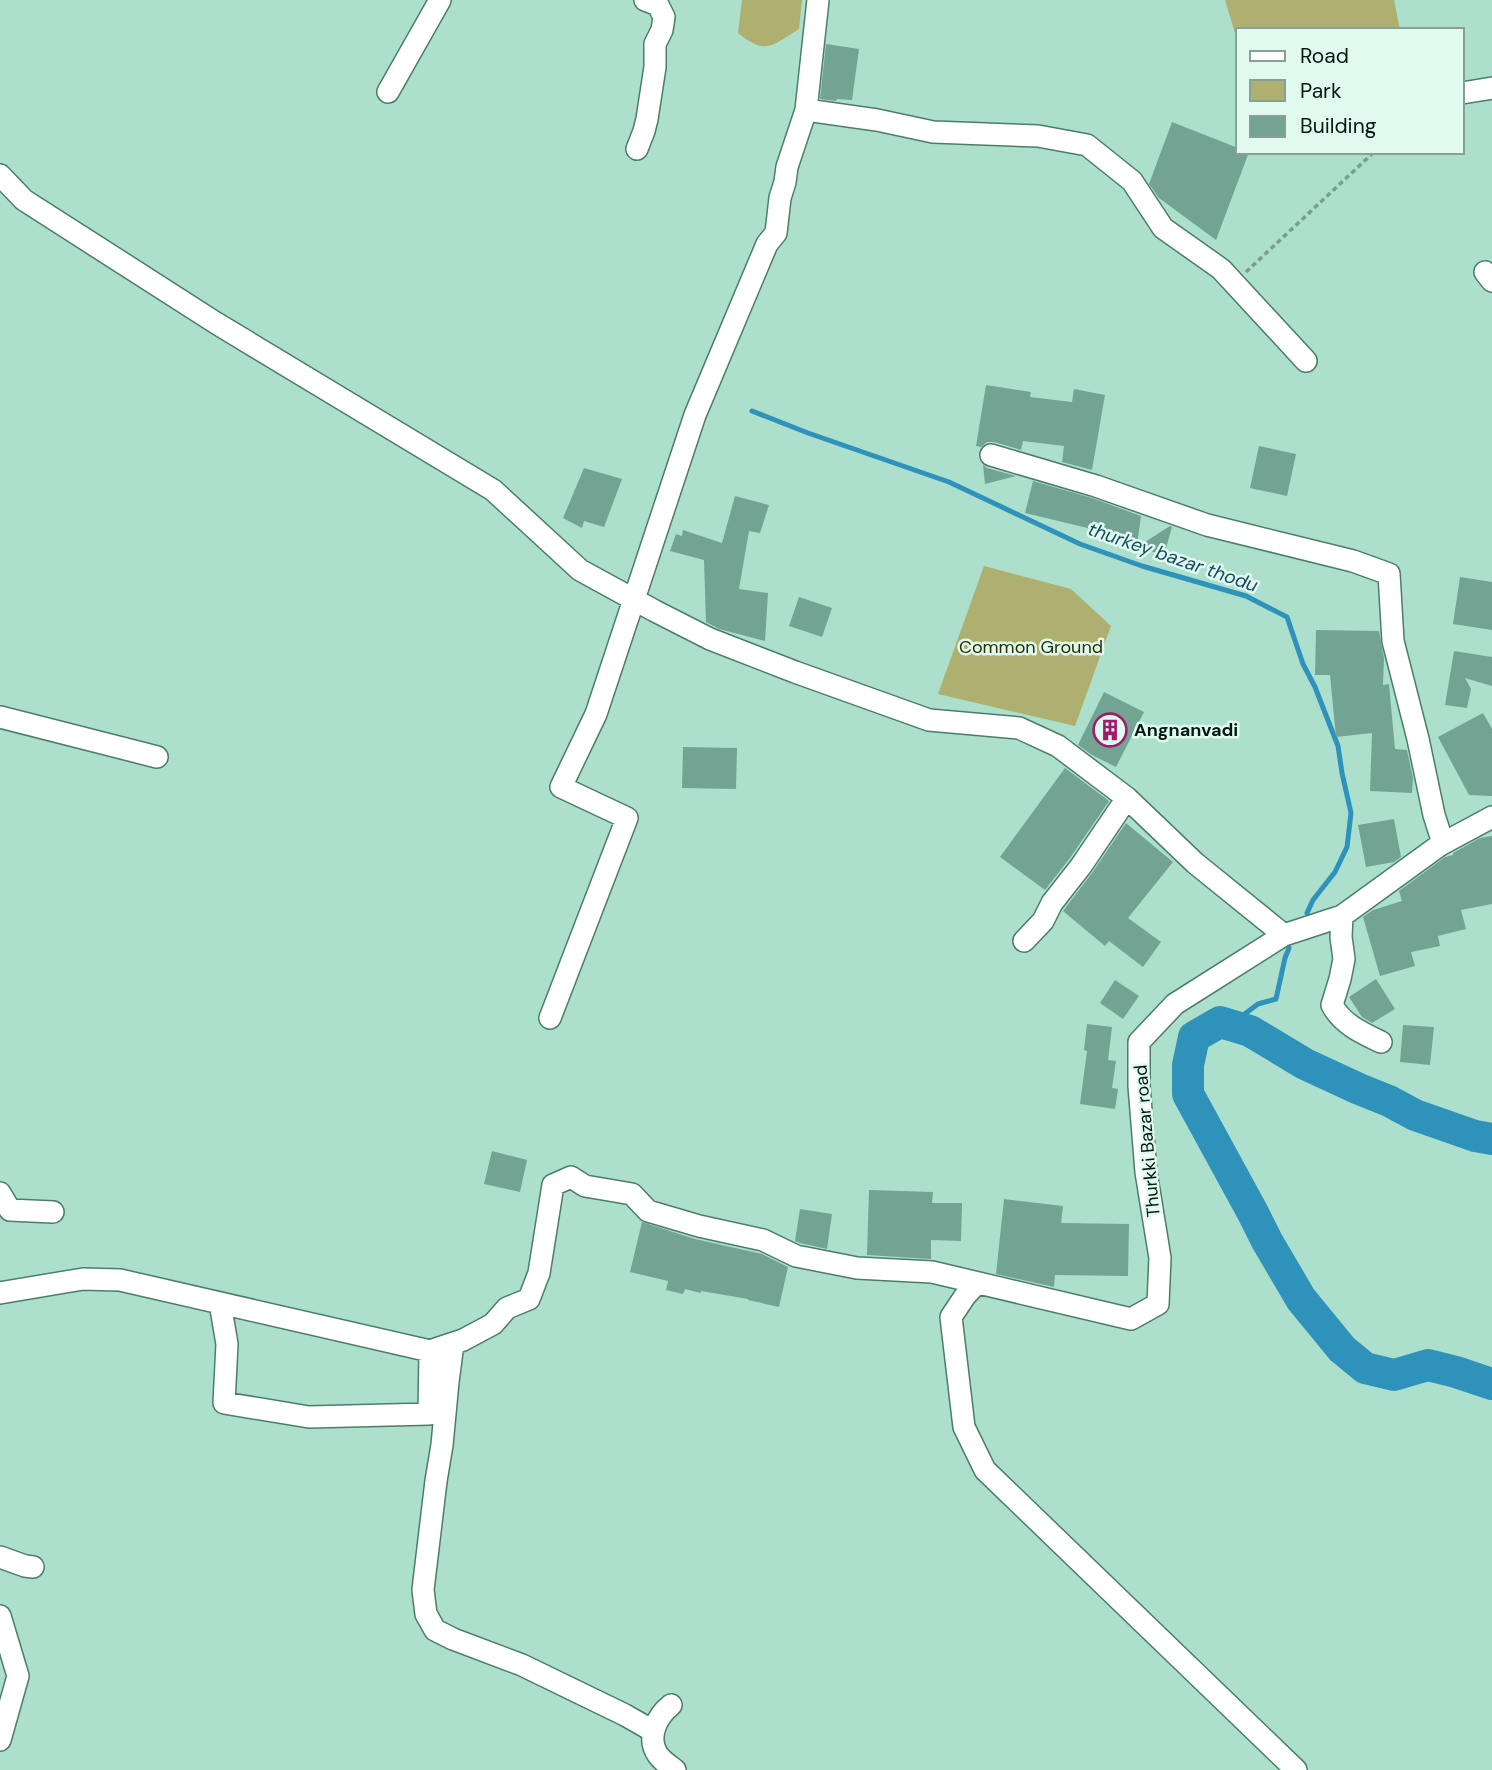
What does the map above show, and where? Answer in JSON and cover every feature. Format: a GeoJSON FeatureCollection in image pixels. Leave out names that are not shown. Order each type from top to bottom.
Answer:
{"type":"FeatureCollection","features":[{"type":"Feature","properties":{"kind":"street"},"geometry":{"type":"LineString","coordinates":[[388,92],[440,0]]}},
{"type":"Feature","properties":{"kind":"street"},"geometry":{"type":"LineString","coordinates":[[637,149],[647,119],[654,67],[653,54],[664,17],[658,5],[645,0]]}},
{"type":"Feature","properties":{"kind":"street"},"geometry":{"type":"LineString","coordinates":[[550,1018],[627,818],[561,787],[596,714],[695,415],[767,244],[776,233],[787,167],[806,110],[818,0]]}},
{"type":"Feature","properties":{"kind":"street"},"geometry":{"type":"LineString","coordinates":[[1464,93],[1492,88]]}},
{"type":"Feature","properties":{"kind":"street"},"geometry":{"type":"LineString","coordinates":[[806,110],[877,120],[933,132],[1038,136],[1087,145],[1132,181],[1163,228],[1221,269],[1306,361]]}},
{"type":"Feature","properties":{"kind":"street"},"geometry":{"type":"LineString","coordinates":[[0,175],[24,200],[216,323],[493,490],[580,570],[633,599],[710,639],[795,673],[929,720],[1019,728],[1058,746],[1127,797],[1195,863],[1284,935]]}},
{"type":"Feature","properties":{"kind":"street"},"geometry":{"type":"LineString","coordinates":[[991,455],[1096,486],[1208,526],[1353,561],[1389,574],[1392,641],[1443,843]]}},
{"type":"Feature","properties":{"kind":"street"},"geometry":{"type":"LineString","coordinates":[[0,717],[157,757]]}},
{"type":"Feature","properties":{"kind":"street"},"geometry":{"type":"LineString","coordinates":[[1024,941],[1043,921],[1052,903],[1081,866],[1127,797]]}},
{"type":"Feature","properties":{"kind":"street","name":"Thurkki Bazar road"},"geometry":{"type":"LineString","coordinates":[[977,1283],[1131,1319],[1158,1304],[1160,1258],[1146,1172],[1139,1086],[1139,1042],[1175,1004],[1284,935],[1342,916],[1443,843],[1492,817]]}},
{"type":"Feature","properties":{"kind":"street"},"geometry":{"type":"LineString","coordinates":[[1342,916],[1344,959],[1332,1005],[1335,1012],[1352,1028],[1381,1042]]}},
{"type":"Feature","properties":{"kind":"street"},"geometry":{"type":"LineString","coordinates":[[0,1293],[83,1279],[120,1280],[430,1351],[453,1344],[493,1324],[507,1308],[529,1300],[539,1273],[554,1185],[571,1177],[584,1186],[632,1194],[648,1211],[763,1240],[796,1256],[857,1268],[932,1272],[977,1283],[951,1317],[964,1427],[985,1470],[1296,1770]]}},
{"type":"Feature","properties":{"kind":"street"},"geometry":{"type":"LineString","coordinates":[[0,1193],[10,1210],[53,1212]]}},
{"type":"Feature","properties":{"kind":"street"},"geometry":{"type":"LineString","coordinates":[[220,1303],[227,1344],[223,1403],[309,1417],[429,1415],[430,1351]]}},
{"type":"Feature","properties":{"kind":"street"},"geometry":{"type":"LineString","coordinates":[[453,1344],[423,1590],[426,1614],[435,1630],[522,1665],[653,1731]]}},
{"type":"Feature","properties":{"kind":"street"},"geometry":{"type":"LineString","coordinates":[[0,1557],[33,1567]]}},
{"type":"Feature","properties":{"kind":"street"},"geometry":{"type":"LineString","coordinates":[[0,1616],[18,1676],[0,1740]]}},
{"type":"Feature","properties":{"kind":"street"},"geometry":{"type":"LineString","coordinates":[[671,1705],[664,1710],[653,1731],[653,1742],[656,1752],[675,1770]]}},
{"type":"Feature","properties":{"kind":"path"},"geometry":{"type":"LineString","coordinates":[[1234,284],[1372,154]]}},
{"type":"Feature","properties":{"kind":"green space"},"geometry":{"type":"Polygon","coordinates":[[[742,0],[802,0],[799,29],[768,46],[747,40],[738,33],[742,0]]]}},
{"type":"Feature","properties":{"kind":"green space"},"geometry":{"type":"Polygon","coordinates":[[[1225,0],[1394,0],[1400,28],[1236,28],[1236,36],[1225,0]]]}},
{"type":"Feature","properties":{"kind":"green space","name":"Common Ground"},"geometry":{"type":"Polygon","coordinates":[[[984,566],[1071,589],[1111,626],[1075,726],[938,694],[984,566]]]}},
{"type":"Feature","properties":{"kind":"building"},"geometry":{"type":"Polygon","coordinates":[[[826,44],[859,49],[852,100],[820,99],[826,44]]]}},
{"type":"Feature","properties":{"kind":"building"},"geometry":{"type":"Polygon","coordinates":[[[1172,122],[1236,147],[1236,154],[1248,154],[1216,240],[1159,198],[1149,184],[1172,122]]]}},
{"type":"Feature","properties":{"kind":"building"},"geometry":{"type":"Polygon","coordinates":[[[986,385],[1031,392],[1030,397],[1072,402],[1074,389],[1105,395],[1092,470],[1062,462],[1064,446],[1023,441],[1021,450],[994,442],[976,446],[986,385]]]}},
{"type":"Feature","properties":{"kind":"building"},"geometry":{"type":"Polygon","coordinates":[[[1259,446],[1296,454],[1287,496],[1250,488],[1259,446]]]}},
{"type":"Feature","properties":{"kind":"building"},"geometry":{"type":"Polygon","coordinates":[[[983,465],[987,468],[1016,476],[985,484],[983,465]]]}},
{"type":"Feature","properties":{"kind":"building"},"geometry":{"type":"Polygon","coordinates":[[[584,468],[622,479],[604,527],[584,521],[582,528],[563,518],[584,468]]]}},
{"type":"Feature","properties":{"kind":"building"},"geometry":{"type":"Polygon","coordinates":[[[1033,481],[1141,516],[1137,545],[1100,535],[1100,531],[1025,513],[1033,481]]]}},
{"type":"Feature","properties":{"kind":"building"},"geometry":{"type":"Polygon","coordinates":[[[735,496],[769,505],[760,533],[749,531],[739,589],[768,593],[765,641],[719,629],[706,622],[704,560],[670,551],[676,534],[682,536],[683,530],[722,543],[735,496]]]}},
{"type":"Feature","properties":{"kind":"building"},"geometry":{"type":"Polygon","coordinates":[[[1172,527],[1164,555],[1137,547],[1172,527]]]}},
{"type":"Feature","properties":{"kind":"building"},"geometry":{"type":"Polygon","coordinates":[[[1460,577],[1492,582],[1492,630],[1453,624],[1460,577]]]}},
{"type":"Feature","properties":{"kind":"building"},"geometry":{"type":"Polygon","coordinates":[[[799,597],[832,608],[822,637],[789,626],[799,597]]]}},
{"type":"Feature","properties":{"kind":"building"},"geometry":{"type":"Polygon","coordinates":[[[1316,630],[1379,631],[1384,658],[1383,685],[1389,684],[1395,749],[1407,750],[1413,778],[1412,793],[1370,791],[1372,733],[1336,737],[1330,675],[1315,675],[1316,630]]]}},
{"type":"Feature","properties":{"kind":"building"},"geometry":{"type":"Polygon","coordinates":[[[1454,651],[1492,657],[1492,686],[1465,678],[1471,689],[1467,708],[1445,705],[1454,651]]]}},
{"type":"Feature","properties":{"kind":"building","name":"Angnanvadi"},"geometry":{"type":"Polygon","coordinates":[[[1104,692],[1144,712],[1116,767],[1078,745],[1104,692]]]}},
{"type":"Feature","properties":{"kind":"building"},"geometry":{"type":"Polygon","coordinates":[[[1483,713],[1492,729],[1492,796],[1469,795],[1438,737],[1483,713]]]}},
{"type":"Feature","properties":{"kind":"building"},"geometry":{"type":"Polygon","coordinates":[[[683,747],[737,748],[736,789],[682,788],[683,747]]]}},
{"type":"Feature","properties":{"kind":"building"},"geometry":{"type":"Polygon","coordinates":[[[1065,768],[1109,801],[1045,890],[1000,857],[1065,768]]]}},
{"type":"Feature","properties":{"kind":"building"},"geometry":{"type":"Polygon","coordinates":[[[1394,819],[1401,857],[1394,862],[1366,867],[1358,825],[1394,819]]]}},
{"type":"Feature","properties":{"kind":"building"},"geometry":{"type":"Polygon","coordinates":[[[1126,823],[1173,862],[1128,918],[1161,942],[1143,967],[1109,941],[1105,946],[1063,911],[1126,823]]]}},
{"type":"Feature","properties":{"kind":"building"},"geometry":{"type":"Polygon","coordinates":[[[1492,836],[1492,904],[1461,910],[1466,929],[1438,936],[1440,946],[1411,952],[1415,966],[1380,976],[1363,917],[1373,910],[1402,901],[1399,891],[1445,857],[1480,838],[1492,836]]]}},
{"type":"Feature","properties":{"kind":"building"},"geometry":{"type":"Polygon","coordinates":[[[1376,979],[1395,1009],[1372,1023],[1362,1017],[1349,997],[1376,979]]]}},
{"type":"Feature","properties":{"kind":"building"},"geometry":{"type":"Polygon","coordinates":[[[1115,980],[1139,996],[1123,1019],[1100,1003],[1115,980]]]}},
{"type":"Feature","properties":{"kind":"building"},"geometry":{"type":"Polygon","coordinates":[[[1087,1024],[1112,1027],[1108,1060],[1116,1061],[1112,1088],[1118,1089],[1115,1109],[1080,1104],[1087,1051],[1084,1050],[1087,1024]]]}},
{"type":"Feature","properties":{"kind":"building"},"geometry":{"type":"Polygon","coordinates":[[[1403,1025],[1434,1027],[1430,1065],[1400,1062],[1403,1025]]]}},
{"type":"Feature","properties":{"kind":"building"},"geometry":{"type":"Polygon","coordinates":[[[492,1151],[527,1160],[520,1192],[484,1184],[492,1151]]]}},
{"type":"Feature","properties":{"kind":"building"},"geometry":{"type":"Polygon","coordinates":[[[869,1190],[933,1192],[932,1203],[962,1203],[961,1241],[931,1240],[931,1259],[867,1255],[869,1190]]]}},
{"type":"Feature","properties":{"kind":"building"},"geometry":{"type":"Polygon","coordinates":[[[1004,1199],[1063,1206],[1061,1223],[1129,1224],[1128,1276],[1055,1275],[1054,1287],[996,1274],[1004,1199]]]}},
{"type":"Feature","properties":{"kind":"building"},"geometry":{"type":"Polygon","coordinates":[[[800,1209],[832,1214],[827,1249],[795,1241],[800,1209]]]}},
{"type":"Feature","properties":{"kind":"building"},"geometry":{"type":"Polygon","coordinates":[[[642,1222],[695,1239],[762,1254],[788,1267],[779,1307],[701,1291],[685,1289],[683,1294],[666,1290],[668,1281],[630,1272],[642,1222]]]}},
{"type":"Feature","properties":{"kind":"waterway","name":"thurkey bazar thodu"},"geometry":{"type":"LineString","coordinates":[[752,411],[949,482],[1080,544],[1142,566],[1246,596],[1287,617],[1303,664],[1338,746],[1351,813],[1347,847],[1335,872],[1313,900],[1307,913]]}},
{"type":"Feature","properties":{"kind":"waterway","name":"thurkey bazar thodu"},"geometry":{"type":"LineString","coordinates":[[1230,1025],[1258,1004],[1276,999],[1289,948]]}},
{"type":"Feature","properties":{"kind":"waterway"},"geometry":{"type":"LineString","coordinates":[[1492,1139],[1475,1136],[1415,1115],[1305,1064],[1250,1031],[1220,1022],[1194,1037],[1188,1065],[1188,1094],[1301,1299],[1342,1349],[1365,1368],[1394,1375],[1428,1365],[1492,1384]]}},
{"type":"Feature","properties":{"kind":"place","name":"Angnanvadi"},"geometry":{"type":"Point","coordinates":[1110,730]}}]}
